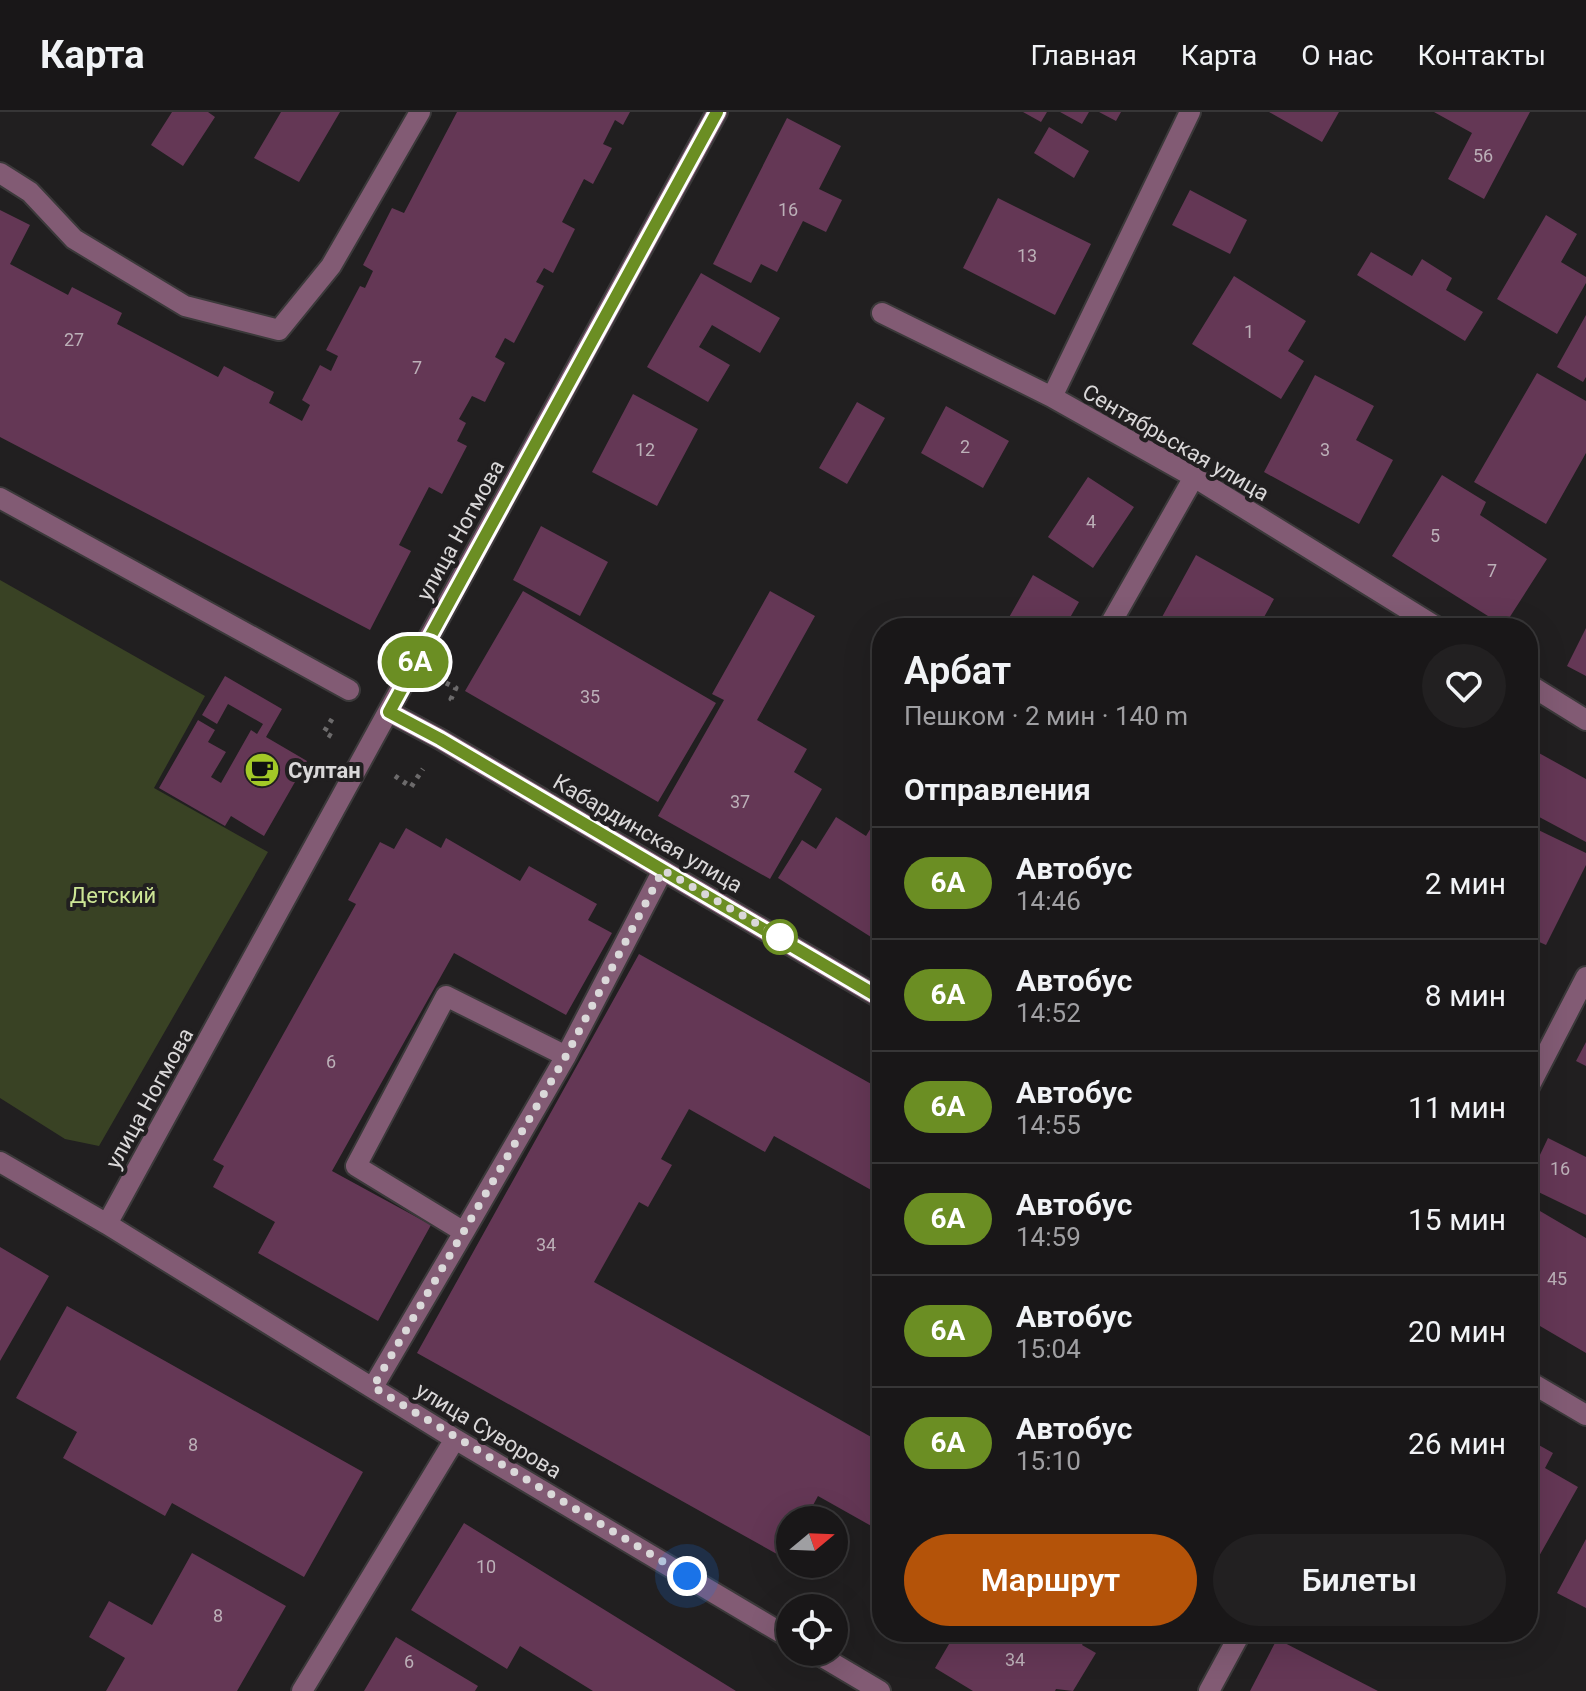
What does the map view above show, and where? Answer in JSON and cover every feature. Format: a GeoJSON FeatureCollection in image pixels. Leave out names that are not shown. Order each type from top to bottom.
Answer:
{"type":"FeatureCollection","features":[{"type":"Feature","properties":{"kind":"street"},"geometry":{"type":"LineString","coordinates":[[0,173],[30,192],[74,239],[185,306],[279,330],[331,266],[420,112]]}},
{"type":"Feature","properties":{"kind":"street","name":"улица Ногмова"},"geometry":{"type":"LineString","coordinates":[[107,1224],[717,112]]}},
{"type":"Feature","properties":{"kind":"street"},"geometry":{"type":"LineString","coordinates":[[1052,397],[1190,112]]}},
{"type":"Feature","properties":{"kind":"street","name":"Сентябрьская улица"},"geometry":{"type":"LineString","coordinates":[[882,313],[1052,397],[1194,477],[1422,618]]}},
{"type":"Feature","properties":{"kind":"street"},"geometry":{"type":"LineString","coordinates":[[1114,618],[1194,477]]}},
{"type":"Feature","properties":{"kind":"street"},"geometry":{"type":"LineString","coordinates":[[0,498],[349,690]]}},
{"type":"Feature","properties":{"kind":"street"},"geometry":{"type":"LineString","coordinates":[[1538,690],[1586,720]]}},
{"type":"Feature","properties":{"kind":"street","name":"Кабардинская улица"},"geometry":{"type":"LineString","coordinates":[[389,712],[872,993]]}},
{"type":"Feature","properties":{"kind":"street"},"geometry":{"type":"LineString","coordinates":[[373,1387],[566,1056],[663,870]]}},
{"type":"Feature","properties":{"kind":"street"},"geometry":{"type":"LineString","coordinates":[[1538,1070],[1586,977]]}},
{"type":"Feature","properties":{"kind":"street"},"geometry":{"type":"LineString","coordinates":[[464,1232],[356,1166],[446,996],[566,1056]]}},
{"type":"Feature","properties":{"kind":"street","name":"улица Суворова"},"geometry":{"type":"LineString","coordinates":[[0,1162],[776,1630]]}},
{"type":"Feature","properties":{"kind":"street"},"geometry":{"type":"LineString","coordinates":[[1538,1387],[1586,1415]]}},
{"type":"Feature","properties":{"kind":"street"},"geometry":{"type":"LineString","coordinates":[[302,1691],[455,1439]]}},
{"type":"Feature","properties":{"kind":"street"},"geometry":{"type":"LineString","coordinates":[[1209,1691],[1236,1642]]}},
{"type":"Feature","properties":{"kind":"street"},"geometry":{"type":"LineString","coordinates":[[838,1666],[880,1691]]}},
{"type":"Feature","properties":{"kind":"path"},"geometry":{"type":"LineString","coordinates":[[446,683],[456,688],[451,699],[460,704],[456,710]]}},
{"type":"Feature","properties":{"kind":"path"},"geometry":{"type":"LineString","coordinates":[[390,773],[411,787],[424,768]]}},
{"type":"Feature","properties":{"kind":"green space","name":"Детский"},"geometry":{"type":"Polygon","coordinates":[[[0,580],[205,696],[154,788],[268,852],[99,1146],[65,1139],[0,1098],[0,580]]]}},
{"type":"Feature","properties":{"kind":"building"},"geometry":{"type":"Polygon","coordinates":[[[172,112],[208,112],[215,117],[183,166],[151,145],[172,112]]]}},
{"type":"Feature","properties":{"kind":"building"},"geometry":{"type":"Polygon","coordinates":[[[281,112],[340,112],[299,182],[254,158],[281,112]]]}},
{"type":"Feature","properties":{"kind":"building"},"geometry":{"type":"Polygon","coordinates":[[[457,112],[630,112],[623,125],[615,120],[603,144],[612,148],[593,184],[584,179],[562,222],[575,229],[553,273],[544,268],[536,282],[544,286],[514,343],[505,338],[495,357],[505,363],[485,402],[472,396],[459,419],[466,423],[457,441],[467,446],[442,494],[429,487],[399,545],[411,551],[370,630],[0,437],[0,210],[30,225],[10,264],[68,295],[72,287],[122,313],[117,324],[218,377],[224,366],[274,392],[269,403],[302,421],[310,405],[302,400],[320,365],[331,371],[338,356],[326,350],[360,286],[365,288],[373,271],[363,265],[392,208],[404,213],[457,112]]]}},
{"type":"Feature","properties":{"kind":"building"},"geometry":{"type":"Polygon","coordinates":[[[1023,112],[1047,112],[1041,122],[1023,112]]]}},
{"type":"Feature","properties":{"kind":"building"},"geometry":{"type":"Polygon","coordinates":[[[1060,112],[1089,112],[1082,124],[1060,112]]]}},
{"type":"Feature","properties":{"kind":"building"},"geometry":{"type":"Polygon","coordinates":[[[1099,112],[1121,112],[1116,121],[1099,112]]]}},
{"type":"Feature","properties":{"kind":"building"},"geometry":{"type":"Polygon","coordinates":[[[1269,112],[1339,112],[1322,142],[1269,112]]]}},
{"type":"Feature","properties":{"kind":"building"},"geometry":{"type":"Polygon","coordinates":[[[1434,112],[1530,112],[1484,199],[1448,179],[1472,133],[1434,112]]]}},
{"type":"Feature","properties":{"kind":"building"},"geometry":{"type":"Polygon","coordinates":[[[787,118],[841,146],[819,189],[842,200],[826,232],[803,221],[777,272],[761,264],[751,283],[713,264],[787,118]]]}},
{"type":"Feature","properties":{"kind":"building"},"geometry":{"type":"Polygon","coordinates":[[[1049,127],[1089,151],[1074,178],[1034,153],[1049,127]]]}},
{"type":"Feature","properties":{"kind":"building"},"geometry":{"type":"Polygon","coordinates":[[[1190,190],[1247,220],[1230,254],[1172,225],[1190,190]]]}},
{"type":"Feature","properties":{"kind":"building"},"geometry":{"type":"Polygon","coordinates":[[[998,198],[1091,244],[1055,315],[963,268],[998,198]]]}},
{"type":"Feature","properties":{"kind":"building"},"geometry":{"type":"Polygon","coordinates":[[[1546,215],[1577,234],[1561,262],[1586,277],[1586,283],[1557,334],[1497,299],[1546,215]]]}},
{"type":"Feature","properties":{"kind":"building"},"geometry":{"type":"Polygon","coordinates":[[[1371,252],[1412,276],[1422,259],[1452,278],[1446,290],[1483,312],[1465,341],[1357,275],[1371,252]]]}},
{"type":"Feature","properties":{"kind":"building"},"geometry":{"type":"Polygon","coordinates":[[[701,273],[780,318],[760,353],[712,325],[699,347],[730,365],[708,402],[647,367],[701,273]]]}},
{"type":"Feature","properties":{"kind":"building"},"geometry":{"type":"Polygon","coordinates":[[[1234,276],[1306,321],[1288,351],[1304,361],[1281,399],[1192,344],[1234,276]]]}},
{"type":"Feature","properties":{"kind":"building"},"geometry":{"type":"Polygon","coordinates":[[[1586,315],[1586,377],[1583,382],[1557,367],[1586,315]]]}},
{"type":"Feature","properties":{"kind":"building"},"geometry":{"type":"Polygon","coordinates":[[[1537,373],[1586,401],[1586,453],[1546,524],[1474,482],[1537,373]]]}},
{"type":"Feature","properties":{"kind":"building"},"geometry":{"type":"Polygon","coordinates":[[[1315,375],[1374,406],[1356,440],[1393,460],[1359,524],[1264,472],[1315,375]]]}},
{"type":"Feature","properties":{"kind":"building"},"geometry":{"type":"Polygon","coordinates":[[[633,394],[698,429],[657,506],[592,472],[633,394]]]}},
{"type":"Feature","properties":{"kind":"building"},"geometry":{"type":"Polygon","coordinates":[[[857,402],[885,418],[847,484],[819,468],[857,402]]]}},
{"type":"Feature","properties":{"kind":"building"},"geometry":{"type":"Polygon","coordinates":[[[946,406],[1009,441],[983,488],[921,453],[946,406]]]}},
{"type":"Feature","properties":{"kind":"building"},"geometry":{"type":"Polygon","coordinates":[[[1442,475],[1486,502],[1480,515],[1547,559],[1509,618],[1491,618],[1392,556],[1442,475]]]}},
{"type":"Feature","properties":{"kind":"building"},"geometry":{"type":"Polygon","coordinates":[[[1088,477],[1134,507],[1093,568],[1048,537],[1088,477]]]}},
{"type":"Feature","properties":{"kind":"building"},"geometry":{"type":"Polygon","coordinates":[[[541,526],[608,562],[580,616],[513,580],[541,526]]]}},
{"type":"Feature","properties":{"kind":"building"},"geometry":{"type":"Polygon","coordinates":[[[1196,555],[1274,599],[1264,618],[1161,618],[1196,555]]]}},
{"type":"Feature","properties":{"kind":"building"},"geometry":{"type":"Polygon","coordinates":[[[1033,575],[1079,602],[1070,618],[1009,618],[1033,575]]]}},
{"type":"Feature","properties":{"kind":"building"},"geometry":{"type":"Polygon","coordinates":[[[523,591],[716,703],[658,802],[465,691],[523,591]]]}},
{"type":"Feature","properties":{"kind":"building"},"geometry":{"type":"Polygon","coordinates":[[[770,591],[815,616],[757,720],[807,749],[794,772],[822,789],[770,879],[658,816],[724,700],[712,694],[770,591]]]}},
{"type":"Feature","properties":{"kind":"building"},"geometry":{"type":"Polygon","coordinates":[[[1586,628],[1586,676],[1567,666],[1586,628]]]}},
{"type":"Feature","properties":{"kind":"building"},"geometry":{"type":"Polygon","coordinates":[[[225,676],[282,709],[266,737],[307,761],[264,836],[231,816],[225,826],[159,788],[198,720],[215,730],[208,742],[226,752],[211,777],[221,783],[251,730],[257,734],[263,724],[228,704],[217,724],[202,715],[225,676]]]}},
{"type":"Feature","properties":{"kind":"building"},"geometry":{"type":"Polygon","coordinates":[[[1538,753],[1586,779],[1586,842],[1538,816],[1538,753]]]}},
{"type":"Feature","properties":{"kind":"building"},"geometry":{"type":"Polygon","coordinates":[[[836,817],[866,836],[872,826],[872,938],[778,878],[802,840],[816,849],[836,817]]]}},
{"type":"Feature","properties":{"kind":"building"},"geometry":{"type":"Polygon","coordinates":[[[406,828],[441,848],[446,838],[520,881],[529,866],[597,904],[588,920],[612,933],[566,1015],[454,953],[332,1171],[431,1225],[378,1321],[258,1253],[275,1222],[213,1187],[224,1166],[213,1160],[356,904],[348,900],[380,842],[394,849],[406,828]]]}},
{"type":"Feature","properties":{"kind":"building"},"geometry":{"type":"Polygon","coordinates":[[[1538,830],[1586,853],[1586,865],[1546,945],[1538,941],[1538,830]]]}},
{"type":"Feature","properties":{"kind":"building"},"geometry":{"type":"Polygon","coordinates":[[[639,954],[872,1084],[872,1190],[774,1136],[765,1152],[689,1109],[661,1159],[672,1165],[648,1207],[639,1202],[594,1282],[872,1437],[872,1526],[848,1513],[848,1506],[836,1506],[818,1496],[813,1506],[776,1506],[776,1554],[417,1353],[639,954]]]}},
{"type":"Feature","properties":{"kind":"building"},"geometry":{"type":"Polygon","coordinates":[[[1586,1042],[1586,1066],[1576,1061],[1586,1042]]]}},
{"type":"Feature","properties":{"kind":"building"},"geometry":{"type":"Polygon","coordinates":[[[1548,1138],[1586,1157],[1586,1215],[1538,1192],[1538,1159],[1548,1138]]]}},
{"type":"Feature","properties":{"kind":"building"},"geometry":{"type":"Polygon","coordinates":[[[1538,1210],[1586,1238],[1586,1353],[1538,1325],[1538,1210]]]}},
{"type":"Feature","properties":{"kind":"building"},"geometry":{"type":"Polygon","coordinates":[[[0,1247],[49,1276],[0,1361],[0,1247]]]}},
{"type":"Feature","properties":{"kind":"building"},"geometry":{"type":"Polygon","coordinates":[[[67,1306],[363,1472],[304,1577],[172,1503],[165,1516],[63,1458],[77,1432],[16,1398],[67,1306]]]}},
{"type":"Feature","properties":{"kind":"building"},"geometry":{"type":"Polygon","coordinates":[[[1538,1445],[1553,1453],[1545,1468],[1578,1487],[1538,1558],[1538,1445]]]}},
{"type":"Feature","properties":{"kind":"building"},"geometry":{"type":"Polygon","coordinates":[[[464,1523],[736,1691],[593,1691],[520,1646],[507,1669],[411,1610],[464,1523]]]}},
{"type":"Feature","properties":{"kind":"building"},"geometry":{"type":"Polygon","coordinates":[[[1586,1539],[1586,1608],[1557,1593],[1586,1539]]]}},
{"type":"Feature","properties":{"kind":"building"},"geometry":{"type":"Polygon","coordinates":[[[192,1553],[286,1606],[237,1691],[106,1691],[125,1658],[89,1637],[109,1601],[152,1625],[192,1553]]]}},
{"type":"Feature","properties":{"kind":"building"},"geometry":{"type":"Polygon","coordinates":[[[396,1637],[478,1686],[475,1691],[364,1691],[396,1637]]]}},
{"type":"Feature","properties":{"kind":"building"},"geometry":{"type":"Polygon","coordinates":[[[950,1642],[1084,1642],[1082,1645],[1096,1653],[1073,1691],[973,1691],[935,1668],[950,1642]]]}},
{"type":"Feature","properties":{"kind":"building"},"geometry":{"type":"Polygon","coordinates":[[[1275,1642],[1283,1642],[1378,1691],[1250,1691],[1275,1642]]]}},
{"type":"Feature","properties":{"kind":"bus line","name":"6А"},"geometry":{"type":"LineString","coordinates":[[717,112],[389,712],[872,993]]}},
{"type":"Feature","properties":{"kind":"place","name":"Султан"},"geometry":{"type":"Point","coordinates":[262,770]}},
{"type":"Feature","properties":{"kind":"route"},"geometry":{"type":"LineString","coordinates":[[687,1576],[373,1387],[566,1056],[663,870],[780,937]]}}]}
